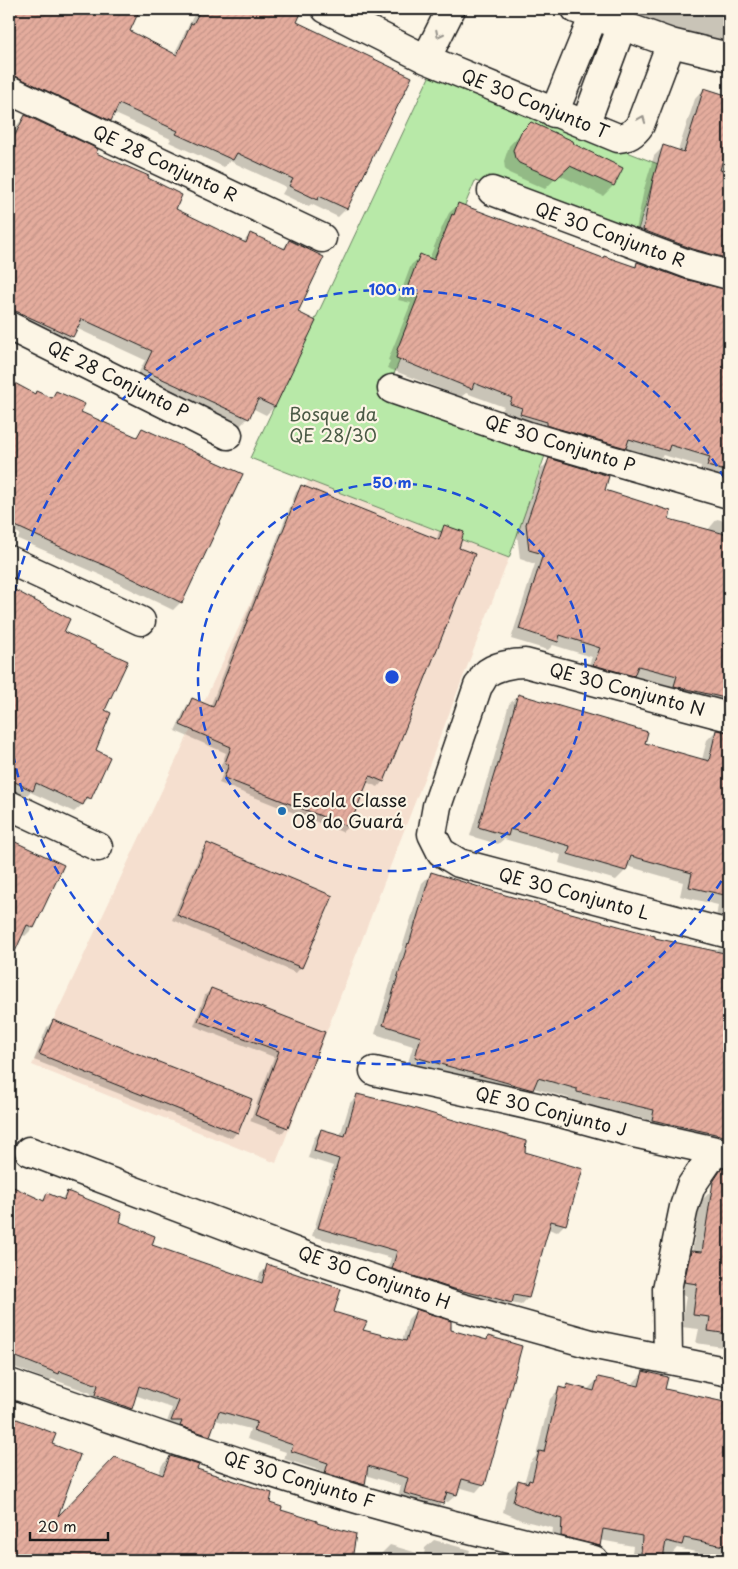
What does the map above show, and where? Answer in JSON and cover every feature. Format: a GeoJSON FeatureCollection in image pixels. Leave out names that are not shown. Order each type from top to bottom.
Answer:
{"type":"FeatureCollection","features":[{"type":"Feature","properties":{"kind":"street","name":"QE 30 Conjunto T"},"geometry":{"type":"LineString","coordinates":[[326,9],[365,17],[426,59],[618,138],[627,137],[636,132],[640,125],[671,43]]}},
{"type":"Feature","properties":{"kind":"street"},"geometry":{"type":"LineString","coordinates":[[426,59],[451,9]]}},
{"type":"Feature","properties":{"kind":"street"},"geometry":{"type":"LineString","coordinates":[[554,112],[585,12],[671,43],[729,57]]}},
{"type":"Feature","properties":{"kind":"street"},"geometry":{"type":"LineString","coordinates":[[585,125],[622,25]]}},
{"type":"Feature","properties":{"kind":"street","name":"QE 28 Conjunto R"},"geometry":{"type":"LineString","coordinates":[[9,90],[322,238]]}},
{"type":"Feature","properties":{"kind":"street","name":"QE 30 Conjunto R"},"geometry":{"type":"LineString","coordinates":[[492,191],[688,264],[729,275]]}},
{"type":"Feature","properties":{"kind":"street","name":"QE 28 Conjunto P"},"geometry":{"type":"LineString","coordinates":[[9,326],[228,434]]}},
{"type":"Feature","properties":{"kind":"street","name":"QE 30 Conjunto P"},"geometry":{"type":"LineString","coordinates":[[392,389],[528,436],[729,494]]}},
{"type":"Feature","properties":{"kind":"street"},"geometry":{"type":"LineString","coordinates":[[9,560],[141,621]]}},
{"type":"Feature","properties":{"kind":"street","name":"QE 30 Conjunto N"},"geometry":{"type":"LineString","coordinates":[[432,834],[437,806],[478,686],[486,674],[494,670],[515,663],[525,663],[729,717]]}},
{"type":"Feature","properties":{"kind":"street"},"geometry":{"type":"LineString","coordinates":[[9,805],[98,847]]}},
{"type":"Feature","properties":{"kind":"street","name":"QE 30 Conjunto L"},"geometry":{"type":"LineString","coordinates":[[432,834],[440,852],[458,863],[729,934]]}},
{"type":"Feature","properties":{"kind":"street","name":"QE 30 Conjunto J"},"geometry":{"type":"LineString","coordinates":[[374,1071],[546,1109],[634,1133],[722,1152]]}},
{"type":"Feature","properties":{"kind":"street","name":"QE 30 Conjunto H"},"geometry":{"type":"LineString","coordinates":[[29,1151],[322,1262],[455,1306],[582,1341],[729,1372]]}},
{"type":"Feature","properties":{"kind":"street"},"geometry":{"type":"LineString","coordinates":[[668,1359],[667,1289],[684,1207],[691,1186],[722,1152]]}},
{"type":"Feature","properties":{"kind":"street","name":"QE 30 Conjunto F"},"geometry":{"type":"LineString","coordinates":[[9,1384],[293,1480],[440,1521],[594,1560]]}},
{"type":"Feature","properties":{"kind":"shaded area","name":"Escola Classe 08 do Guará"},"geometry":{"type":"Polygon","coordinates":[[[311,475],[509,558],[276,1163],[32,1065],[311,475]]]}},
{"type":"Feature","properties":{"kind":"green space","name":"Bosque da QE 28/30"},"geometry":{"type":"Polygon","coordinates":[[[430,75],[658,164],[637,233],[475,181],[386,393],[548,447],[509,558],[250,458],[430,75]]]}},
{"type":"Feature","properties":{"kind":"building"},"geometry":{"type":"Polygon","coordinates":[[[9,9],[140,9],[130,31],[177,55],[191,23],[193,24],[201,9],[303,9],[297,22],[412,77],[347,209],[319,196],[318,200],[289,186],[293,179],[237,153],[233,160],[176,134],[178,131],[119,104],[111,121],[9,73],[9,9]]]}},
{"type":"Feature","properties":{"kind":"building"},"geometry":{"type":"Polygon","coordinates":[[[704,88],[729,96],[729,139],[720,170],[729,172],[729,259],[693,249],[643,230],[653,179],[663,145],[684,152],[704,88]]]}},
{"type":"Feature","properties":{"kind":"building"},"geometry":{"type":"Polygon","coordinates":[[[25,115],[98,149],[96,153],[149,176],[148,178],[182,195],[176,209],[246,243],[250,233],[285,249],[289,240],[324,257],[298,312],[316,321],[275,407],[258,399],[249,419],[143,370],[152,351],[82,319],[73,337],[9,308],[9,147],[25,115]]]}},
{"type":"Feature","properties":{"kind":"building"},"geometry":{"type":"Polygon","coordinates":[[[531,122],[573,141],[574,144],[623,168],[614,186],[570,166],[556,179],[519,163],[515,158],[513,150],[521,132],[531,122]]]}},
{"type":"Feature","properties":{"kind":"building"},"geometry":{"type":"Polygon","coordinates":[[[458,203],[603,258],[604,256],[636,267],[637,262],[684,279],[729,290],[729,472],[707,466],[710,457],[670,445],[668,451],[629,439],[626,448],[547,425],[547,422],[520,414],[522,408],[510,404],[512,398],[474,383],[472,389],[396,358],[397,350],[419,294],[406,291],[420,254],[434,260],[458,203]]]}},
{"type":"Feature","properties":{"kind":"building"},"geometry":{"type":"Polygon","coordinates":[[[9,380],[35,394],[36,391],[52,398],[56,391],[85,404],[81,412],[137,437],[142,428],[243,474],[182,603],[111,568],[9,523],[9,380]]]}},
{"type":"Feature","properties":{"kind":"building"},"geometry":{"type":"Polygon","coordinates":[[[549,458],[609,476],[605,490],[671,511],[669,519],[729,535],[729,620],[722,646],[729,648],[729,699],[674,686],[677,676],[638,666],[634,676],[593,665],[600,648],[560,635],[558,642],[519,629],[543,554],[529,550],[526,524],[549,458]]]}},
{"type":"Feature","properties":{"kind":"building"},"geometry":{"type":"Polygon","coordinates":[[[301,485],[439,540],[444,525],[464,532],[459,548],[475,554],[384,782],[370,776],[349,827],[224,778],[229,764],[225,763],[231,747],[180,725],[192,698],[213,707],[301,485]]]}},
{"type":"Feature","properties":{"kind":"building"},"geometry":{"type":"Polygon","coordinates":[[[9,587],[70,619],[64,632],[128,661],[105,710],[111,713],[96,750],[110,757],[91,799],[87,797],[83,805],[36,783],[33,791],[9,779],[9,587]]]}},
{"type":"Feature","properties":{"kind":"building"},"geometry":{"type":"Polygon","coordinates":[[[518,694],[648,732],[645,743],[709,761],[716,730],[729,732],[729,896],[689,887],[692,873],[631,856],[626,871],[568,854],[570,846],[510,829],[508,836],[478,827],[518,694]]]}},
{"type":"Feature","properties":{"kind":"building"},"geometry":{"type":"Polygon","coordinates":[[[9,839],[64,865],[34,928],[27,925],[9,965],[9,839]]]}},
{"type":"Feature","properties":{"kind":"building"},"geometry":{"type":"Polygon","coordinates":[[[207,843],[333,896],[302,968],[177,915],[207,843]]]}},
{"type":"Feature","properties":{"kind":"building"},"geometry":{"type":"Polygon","coordinates":[[[431,872],[505,895],[655,936],[655,938],[729,954],[729,1137],[652,1120],[654,1110],[577,1092],[577,1089],[538,1078],[533,1090],[415,1057],[421,1037],[383,1025],[431,872]]]}},
{"type":"Feature","properties":{"kind":"building"},"geometry":{"type":"Polygon","coordinates":[[[211,988],[325,1032],[288,1128],[255,1115],[279,1051],[198,1021],[211,988]]]}},
{"type":"Feature","properties":{"kind":"building"},"geometry":{"type":"Polygon","coordinates":[[[53,1020],[252,1099],[238,1133],[39,1054],[53,1020]]]}},
{"type":"Feature","properties":{"kind":"building"},"geometry":{"type":"Polygon","coordinates":[[[357,1094],[406,1106],[526,1141],[525,1152],[583,1169],[566,1225],[551,1221],[529,1298],[514,1295],[512,1303],[450,1288],[392,1269],[397,1251],[318,1228],[339,1159],[314,1151],[321,1129],[345,1136],[357,1094]]]}},
{"type":"Feature","properties":{"kind":"building"},"geometry":{"type":"Polygon","coordinates":[[[722,1168],[729,1169],[729,1334],[708,1331],[710,1317],[693,1315],[697,1284],[684,1282],[691,1251],[702,1252],[713,1182],[722,1168]]]}},
{"type":"Feature","properties":{"kind":"building"},"geometry":{"type":"Polygon","coordinates":[[[9,1185],[44,1201],[47,1193],[64,1200],[67,1191],[122,1213],[120,1222],[155,1236],[152,1245],[262,1283],[267,1264],[341,1289],[334,1312],[367,1322],[363,1330],[406,1341],[416,1309],[451,1321],[451,1330],[487,1340],[488,1336],[522,1346],[485,1485],[462,1479],[457,1495],[447,1492],[443,1504],[404,1493],[408,1478],[368,1466],[365,1485],[325,1473],[328,1463],[291,1451],[293,1445],[253,1431],[257,1422],[219,1411],[210,1436],[180,1426],[182,1421],[171,1421],[179,1401],[139,1386],[132,1409],[95,1395],[98,1385],[60,1371],[59,1374],[9,1354],[9,1185]]]}},
{"type":"Feature","properties":{"kind":"building"},"geometry":{"type":"Polygon","coordinates":[[[643,1371],[668,1377],[665,1389],[729,1403],[729,1547],[684,1538],[682,1545],[666,1541],[663,1558],[641,1554],[642,1536],[603,1529],[600,1546],[561,1536],[562,1519],[513,1502],[518,1480],[528,1483],[529,1480],[532,1481],[539,1451],[544,1452],[559,1387],[566,1389],[567,1384],[594,1391],[598,1377],[639,1386],[643,1371]]]}},
{"type":"Feature","properties":{"kind":"building"},"geometry":{"type":"Polygon","coordinates":[[[9,1416],[56,1434],[52,1444],[80,1455],[58,1516],[115,1457],[163,1475],[170,1456],[199,1465],[197,1469],[272,1493],[270,1503],[282,1507],[281,1510],[356,1534],[352,1560],[9,1560],[9,1416]]]}},
{"type":"Feature","properties":{"kind":"place","name":"Escola Classe 08 do Guará"},"geometry":{"type":"Point","coordinates":[282,811]}}]}
